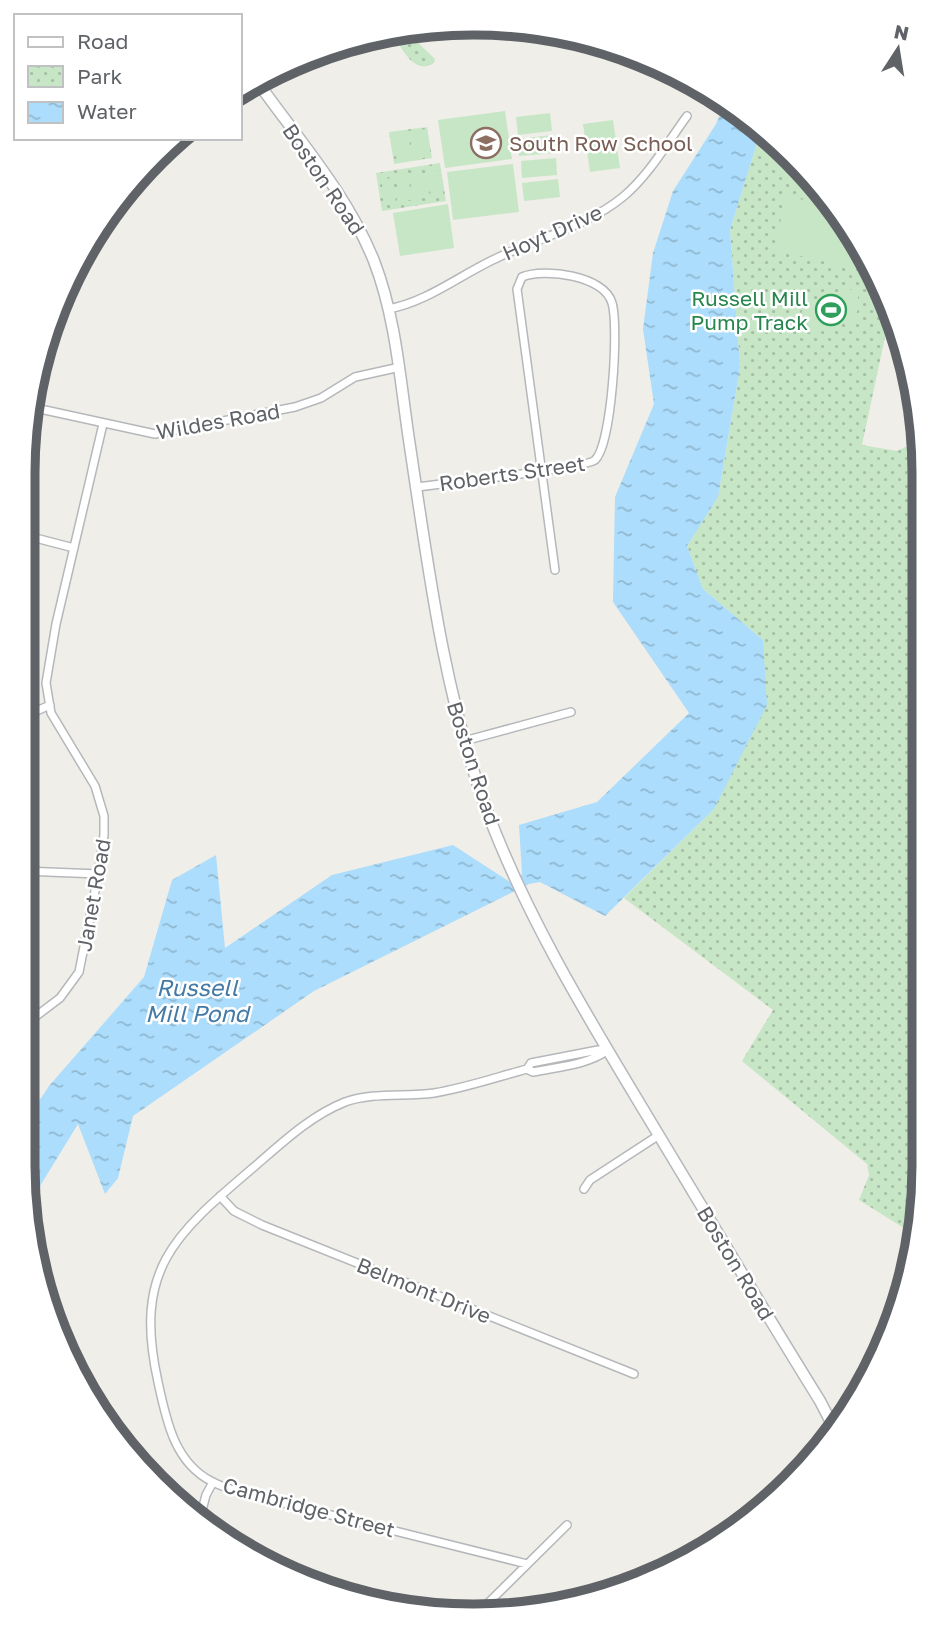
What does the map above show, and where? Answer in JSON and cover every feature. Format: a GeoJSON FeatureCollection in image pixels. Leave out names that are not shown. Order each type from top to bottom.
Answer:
{"type":"FeatureCollection","features":[{"type":"Feature","properties":{"kind":"main road","name":"Boston Road"},"geometry":{"type":"LineString","coordinates":[[263,89],[354,220],[376,265],[400,368],[447,677],[464,741],[488,812],[548,946],[830,1420]]}},
{"type":"Feature","properties":{"kind":"street","name":"Hoyt Drive"},"geometry":{"type":"LineString","coordinates":[[388,309],[422,299],[473,269],[573,227],[613,205],[651,165],[687,116]]}},
{"type":"Feature","properties":{"kind":"street","name":"Roberts Street"},"geometry":{"type":"LineString","coordinates":[[416,487],[543,470],[585,464],[594,461],[598,455],[608,419],[616,361],[612,302],[606,292],[593,281],[581,277],[531,273],[521,278],[517,289],[543,470]]}},
{"type":"Feature","properties":{"kind":"street","name":"Wildes Road"},"geometry":{"type":"LineString","coordinates":[[40,409],[155,434],[295,407],[321,398],[355,377],[400,368]]}},
{"type":"Feature","properties":{"kind":"street","name":"Janet Road"},"geometry":{"type":"LineString","coordinates":[[35,1017],[60,998],[79,972],[104,835],[104,816],[95,786],[51,713],[46,683],[103,424]]}},
{"type":"Feature","properties":{"kind":"street"},"geometry":{"type":"LineString","coordinates":[[543,470],[555,570]]}},
{"type":"Feature","properties":{"kind":"street"},"geometry":{"type":"LineString","coordinates":[[35,539],[74,548]]}},
{"type":"Feature","properties":{"kind":"street"},"geometry":{"type":"LineString","coordinates":[[35,712],[50,705]]}},
{"type":"Feature","properties":{"kind":"street"},"geometry":{"type":"LineString","coordinates":[[464,741],[571,712]]}},
{"type":"Feature","properties":{"kind":"street"},"geometry":{"type":"LineString","coordinates":[[35,871],[99,874]]}},
{"type":"Feature","properties":{"kind":"street","name":"Cambridge Street"},"geometry":{"type":"LineString","coordinates":[[527,1564],[262,1498],[213,1482],[189,1465],[175,1445],[163,1405],[149,1334],[153,1297],[164,1261],[178,1238],[220,1196],[321,1114],[347,1102],[435,1093],[527,1069],[533,1072],[599,1057],[608,1051]]}},
{"type":"Feature","properties":{"kind":"street"},"geometry":{"type":"LineString","coordinates":[[584,1189],[590,1180],[659,1135]]}},
{"type":"Feature","properties":{"kind":"street","name":"Belmont Drive"},"geometry":{"type":"LineString","coordinates":[[220,1196],[234,1211],[262,1225],[634,1374]]}},
{"type":"Feature","properties":{"kind":"street"},"geometry":{"type":"LineString","coordinates":[[202,1509],[213,1482]]}},
{"type":"Feature","properties":{"kind":"street"},"geometry":{"type":"LineString","coordinates":[[487,1604],[567,1525]]}},
{"type":"Feature","properties":{"kind":"green space"},"geometry":{"type":"Polygon","coordinates":[[[414,39],[435,59],[434,63],[423,66],[414,63],[400,46],[404,41],[414,39]]]}},
{"type":"Feature","properties":{"kind":"green space"},"geometry":{"type":"Polygon","coordinates":[[[505,111],[512,159],[445,168],[438,120],[505,111]]]}},
{"type":"Feature","properties":{"kind":"green space"},"geometry":{"type":"Polygon","coordinates":[[[550,113],[552,131],[518,135],[516,117],[550,113]]]}},
{"type":"Feature","properties":{"kind":"green space"},"geometry":{"type":"Polygon","coordinates":[[[613,120],[620,168],[590,172],[583,124],[613,120]]]}},
{"type":"Feature","properties":{"kind":"green space"},"geometry":{"type":"Polygon","coordinates":[[[427,127],[432,158],[394,164],[389,132],[427,127]]]}},
{"type":"Feature","properties":{"kind":"green space"},"geometry":{"type":"Polygon","coordinates":[[[427,129],[431,157],[415,159],[411,131],[427,129]]]}},
{"type":"Feature","properties":{"kind":"green space"},"geometry":{"type":"Polygon","coordinates":[[[408,131],[412,160],[397,162],[392,134],[408,131]]]}},
{"type":"Feature","properties":{"kind":"green space"},"geometry":{"type":"Polygon","coordinates":[[[553,135],[554,153],[519,156],[517,139],[553,135]]]}},
{"type":"Feature","properties":{"kind":"green space"},"geometry":{"type":"Polygon","coordinates":[[[758,140],[803,184],[838,230],[867,280],[887,328],[862,445],[897,451],[911,444],[912,1166],[907,1230],[859,1200],[869,1175],[867,1164],[742,1061],[773,1010],[624,898],[714,809],[763,640],[703,589],[687,546],[718,497],[740,368],[730,230],[758,140]]]}},
{"type":"Feature","properties":{"kind":"green space"},"geometry":{"type":"Polygon","coordinates":[[[556,158],[557,175],[522,178],[521,161],[556,158]]]}},
{"type":"Feature","properties":{"kind":"green space"},"geometry":{"type":"Polygon","coordinates":[[[440,163],[446,201],[382,211],[376,173],[440,163]]]}},
{"type":"Feature","properties":{"kind":"green space"},"geometry":{"type":"Polygon","coordinates":[[[513,164],[519,212],[453,220],[447,172],[513,164]]]}},
{"type":"Feature","properties":{"kind":"green space"},"geometry":{"type":"Polygon","coordinates":[[[439,170],[442,195],[431,197],[427,172],[439,170]]]}},
{"type":"Feature","properties":{"kind":"green space"},"geometry":{"type":"Polygon","coordinates":[[[423,173],[427,197],[416,199],[412,175],[423,173]]]}},
{"type":"Feature","properties":{"kind":"green space"},"geometry":{"type":"Polygon","coordinates":[[[408,175],[412,200],[400,201],[396,177],[408,175]]]}},
{"type":"Feature","properties":{"kind":"green space"},"geometry":{"type":"Polygon","coordinates":[[[392,178],[396,202],[385,204],[381,179],[392,178]]]}},
{"type":"Feature","properties":{"kind":"green space"},"geometry":{"type":"Polygon","coordinates":[[[558,179],[560,197],[524,201],[522,183],[558,179]]]}},
{"type":"Feature","properties":{"kind":"green space"},"geometry":{"type":"Polygon","coordinates":[[[786,196],[818,203],[838,230],[862,270],[774,250],[786,196]]]}},
{"type":"Feature","properties":{"kind":"green space"},"geometry":{"type":"Polygon","coordinates":[[[448,204],[454,248],[400,256],[393,213],[448,204]]]}},
{"type":"Feature","properties":{"kind":"green space","name":"Russell Mill Pump Track"},"geometry":{"type":"Polygon","coordinates":[[[849,289],[858,292],[858,309],[854,320],[820,332],[810,332],[800,320],[802,311],[814,303],[849,289]]]}},
{"type":"Feature","properties":{"kind":"water","name":"Russell Mill Pond"},"geometry":{"type":"Polygon","coordinates":[[[721,112],[758,140],[730,230],[740,368],[718,497],[687,546],[703,589],[763,640],[767,705],[714,809],[605,916],[540,882],[529,884],[314,991],[133,1116],[118,1178],[105,1194],[78,1124],[36,1193],[35,1107],[49,1086],[144,977],[172,880],[216,855],[225,948],[332,875],[453,845],[510,882],[522,874],[519,825],[597,802],[689,713],[613,602],[615,497],[654,404],[643,329],[653,253],[673,191],[721,112]]]}},
{"type":"Feature","properties":{"kind":"place","name":"South Row School"},"geometry":{"type":"Point","coordinates":[486,143]}},
{"type":"Feature","properties":{"kind":"place","name":"Russell Mill Pump Track"},"geometry":{"type":"Point","coordinates":[831,310]}}]}
